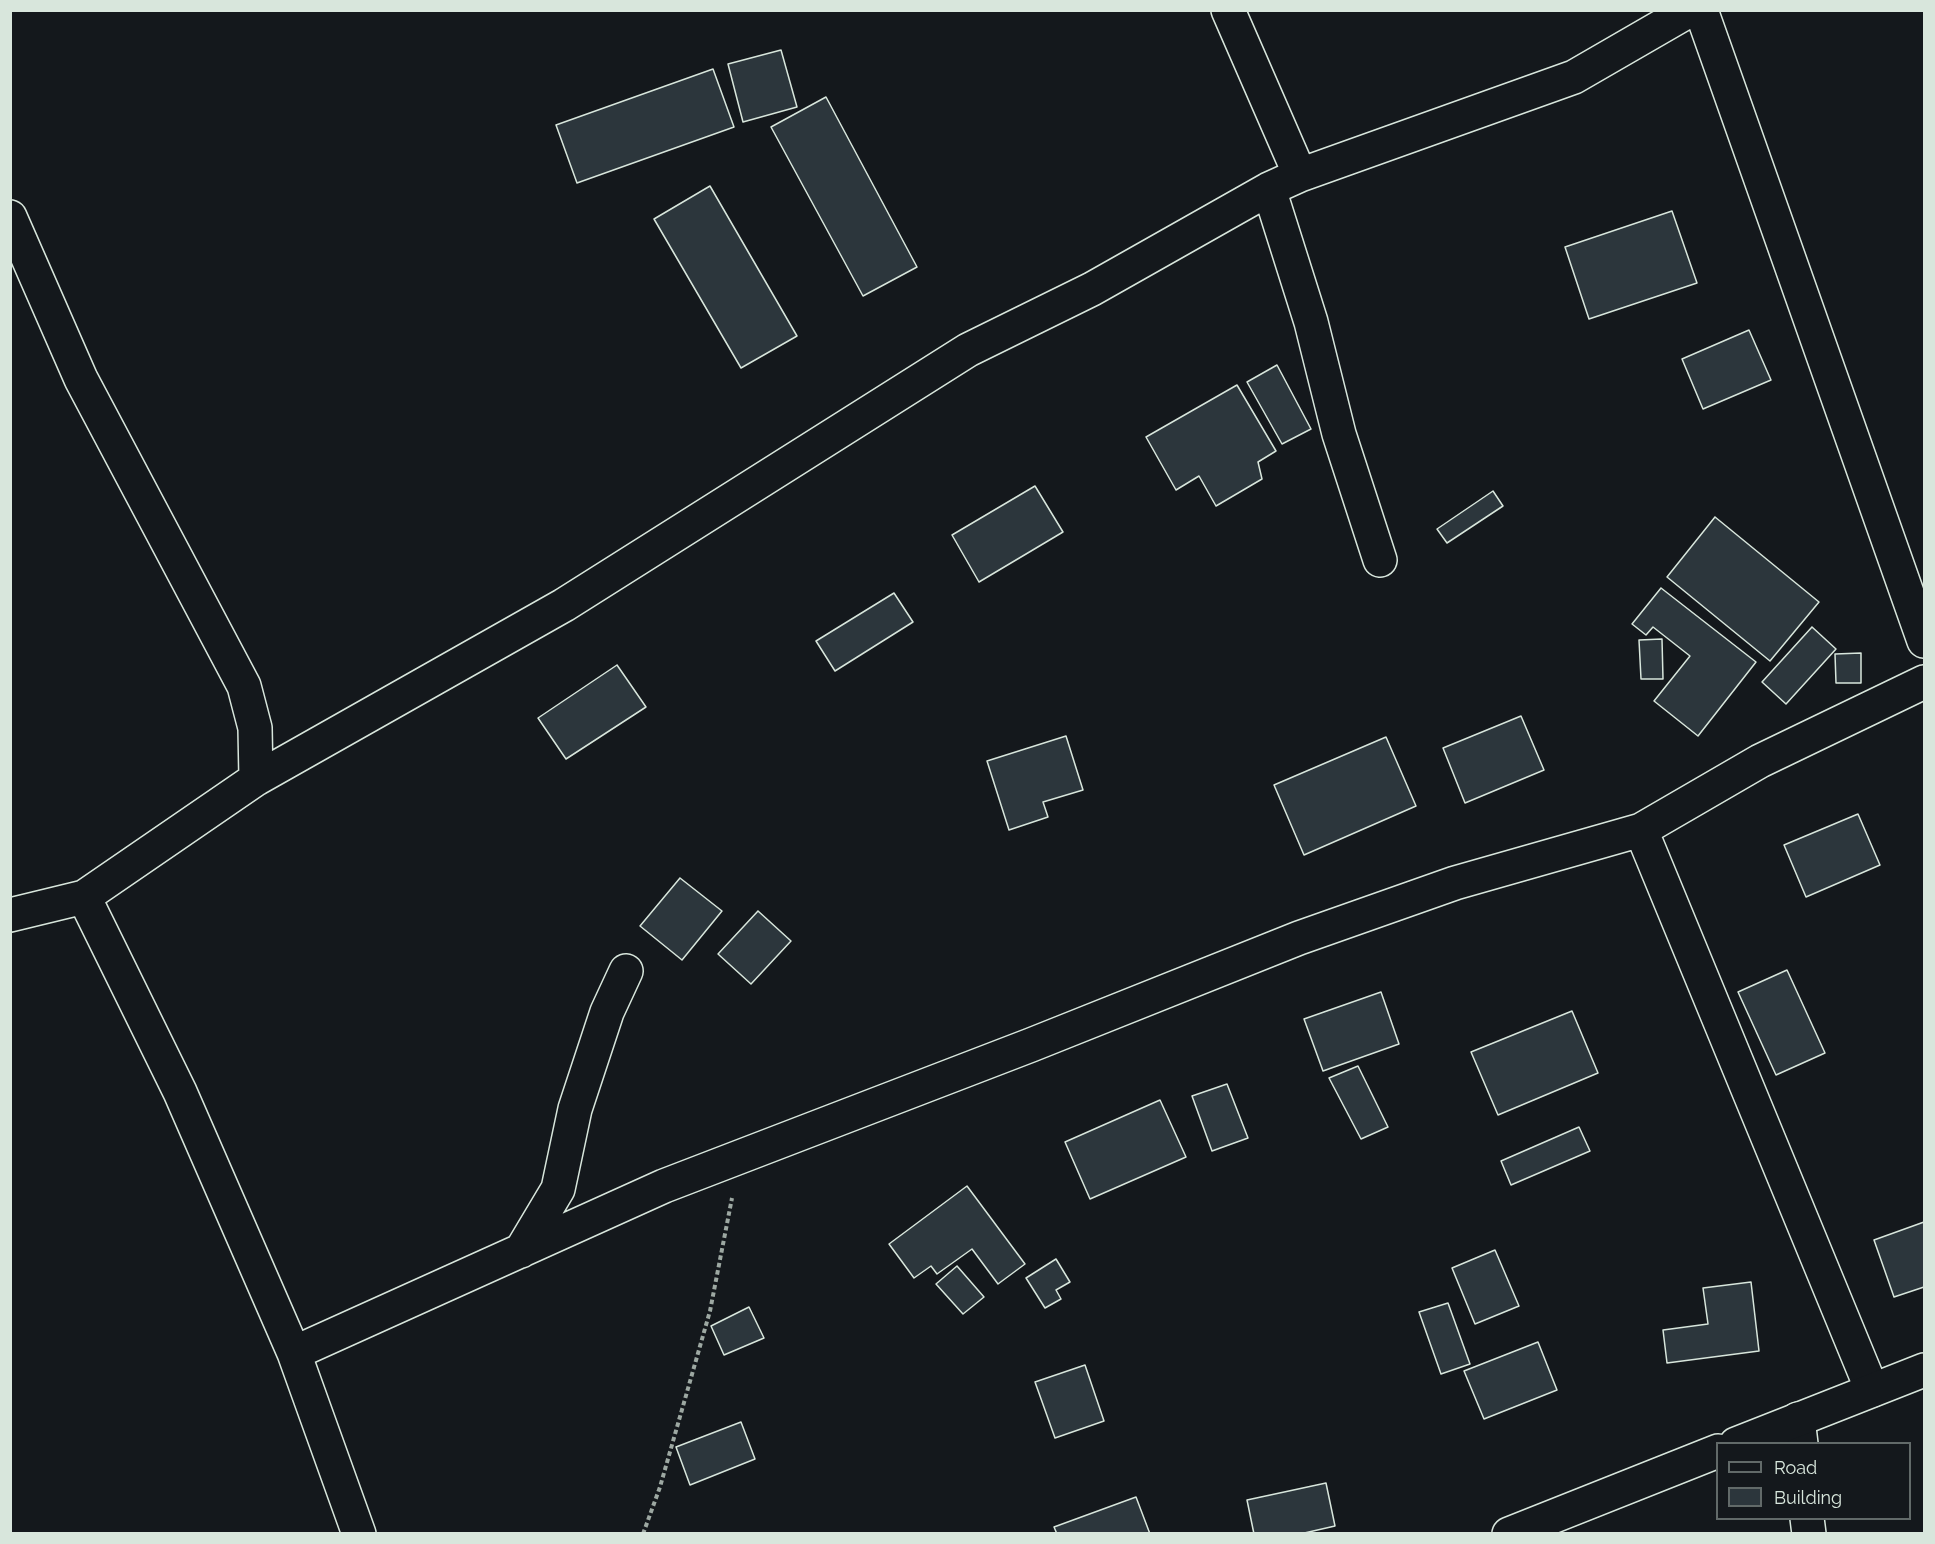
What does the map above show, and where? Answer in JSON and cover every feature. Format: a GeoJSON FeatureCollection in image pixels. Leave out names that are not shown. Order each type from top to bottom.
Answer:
{"type":"FeatureCollection","features":[{"type":"Feature","properties":{"kind":"street"},"geometry":{"type":"LineString","coordinates":[[1228,10],[1300,175]]}},
{"type":"Feature","properties":{"kind":"street"},"geometry":{"type":"LineString","coordinates":[[10,915],[84,897],[256,779],[564,605],[968,350],[1092,289],[1269,189],[1300,175],[1574,77],[1690,10]]}},
{"type":"Feature","properties":{"kind":"street"},"geometry":{"type":"LineString","coordinates":[[1701,10],[1924,641]]}},
{"type":"Feature","properties":{"kind":"street"},"geometry":{"type":"LineString","coordinates":[[1269,189],[1311,322],[1339,434],[1380,560]]}},
{"type":"Feature","properties":{"kind":"street"},"geometry":{"type":"LineString","coordinates":[[12,222],[81,379],[244,686],[255,728],[256,779]]}},
{"type":"Feature","properties":{"kind":"street"},"geometry":{"type":"LineString","coordinates":[[294,1353],[664,1186],[1299,938],[1455,883],[1641,830],[1760,761],[1924,682]]}},
{"type":"Feature","properties":{"kind":"street"},"geometry":{"type":"LineString","coordinates":[[1641,830],[1872,1390]]}},
{"type":"Feature","properties":{"kind":"street"},"geometry":{"type":"LineString","coordinates":[[84,897],[180,1092],[294,1353],[359,1533]]}},
{"type":"Feature","properties":{"kind":"street"},"geometry":{"type":"LineString","coordinates":[[521,1251],[558,1189],[575,1109],[607,1012],[626,971]]}},
{"type":"Feature","properties":{"kind":"street"},"geometry":{"type":"LineString","coordinates":[[1741,1442],[1800,1431],[1872,1390],[1924,1370]]}},
{"type":"Feature","properties":{"kind":"street"},"geometry":{"type":"LineString","coordinates":[[1509,1533],[1716,1452]]}},
{"type":"Feature","properties":{"kind":"path"},"geometry":{"type":"LineString","coordinates":[[643,1533],[660,1487],[710,1311],[740,1157]]}},
{"type":"Feature","properties":{"kind":"building"},"geometry":{"type":"Polygon","coordinates":[[[781,50],[797,107],[743,122],[728,64],[781,50]]]}},
{"type":"Feature","properties":{"kind":"building"},"geometry":{"type":"Polygon","coordinates":[[[713,69],[734,127],[577,183],[556,125],[713,69]]]}},
{"type":"Feature","properties":{"kind":"building"},"geometry":{"type":"Polygon","coordinates":[[[826,97],[917,267],[863,296],[771,127],[826,97]]]}},
{"type":"Feature","properties":{"kind":"building"},"geometry":{"type":"Polygon","coordinates":[[[710,186],[797,336],[741,368],[654,219],[710,186]]]}},
{"type":"Feature","properties":{"kind":"building"},"geometry":{"type":"Polygon","coordinates":[[[1672,211],[1697,283],[1589,319],[1565,247],[1672,211]]]}},
{"type":"Feature","properties":{"kind":"building"},"geometry":{"type":"Polygon","coordinates":[[[1749,330],[1771,380],[1703,409],[1682,359],[1749,330]]]}},
{"type":"Feature","properties":{"kind":"building"},"geometry":{"type":"Polygon","coordinates":[[[1277,365],[1311,429],[1282,444],[1247,382],[1277,365]]]}},
{"type":"Feature","properties":{"kind":"building"},"geometry":{"type":"Polygon","coordinates":[[[1237,385],[1276,451],[1258,462],[1262,479],[1216,506],[1199,476],[1176,490],[1146,437],[1237,385]]]}},
{"type":"Feature","properties":{"kind":"building"},"geometry":{"type":"Polygon","coordinates":[[[1035,486],[1063,532],[979,582],[952,535],[1035,486]]]}},
{"type":"Feature","properties":{"kind":"building"},"geometry":{"type":"Polygon","coordinates":[[[1493,491],[1503,506],[1447,543],[1437,529],[1493,491]]]}},
{"type":"Feature","properties":{"kind":"building"},"geometry":{"type":"Polygon","coordinates":[[[1715,517],[1819,602],[1770,661],[1667,577],[1715,517]]]}},
{"type":"Feature","properties":{"kind":"building"},"geometry":{"type":"Polygon","coordinates":[[[1661,588],[1756,662],[1698,736],[1654,701],[1690,656],[1653,627],[1646,635],[1632,624],[1661,588]]]}},
{"type":"Feature","properties":{"kind":"building"},"geometry":{"type":"Polygon","coordinates":[[[894,593],[913,622],[835,671],[816,641],[894,593]]]}},
{"type":"Feature","properties":{"kind":"building"},"geometry":{"type":"Polygon","coordinates":[[[1812,627],[1836,649],[1786,704],[1762,682],[1812,627]]]}},
{"type":"Feature","properties":{"kind":"building"},"geometry":{"type":"Polygon","coordinates":[[[1662,639],[1663,679],[1641,679],[1639,640],[1662,639]]]}},
{"type":"Feature","properties":{"kind":"building"},"geometry":{"type":"Polygon","coordinates":[[[1861,653],[1861,683],[1836,683],[1835,654],[1861,653]]]}},
{"type":"Feature","properties":{"kind":"building"},"geometry":{"type":"Polygon","coordinates":[[[617,665],[646,707],[566,759],[538,718],[617,665]]]}},
{"type":"Feature","properties":{"kind":"building"},"geometry":{"type":"Polygon","coordinates":[[[1521,716],[1544,770],[1465,803],[1443,748],[1521,716]]]}},
{"type":"Feature","properties":{"kind":"building"},"geometry":{"type":"Polygon","coordinates":[[[1066,736],[1083,790],[1043,802],[1048,817],[1009,830],[987,761],[1066,736]]]}},
{"type":"Feature","properties":{"kind":"building"},"geometry":{"type":"Polygon","coordinates":[[[1386,737],[1416,806],[1304,855],[1274,785],[1386,737]]]}},
{"type":"Feature","properties":{"kind":"building"},"geometry":{"type":"Polygon","coordinates":[[[1858,814],[1880,865],[1806,897],[1784,845],[1858,814]]]}},
{"type":"Feature","properties":{"kind":"building"},"geometry":{"type":"Polygon","coordinates":[[[680,878],[722,911],[682,960],[640,926],[680,878]]]}},
{"type":"Feature","properties":{"kind":"building"},"geometry":{"type":"Polygon","coordinates":[[[758,911],[791,941],[751,984],[718,954],[758,911]]]}},
{"type":"Feature","properties":{"kind":"building"},"geometry":{"type":"Polygon","coordinates":[[[1787,970],[1825,1053],[1776,1075],[1738,992],[1787,970]]]}},
{"type":"Feature","properties":{"kind":"building"},"geometry":{"type":"Polygon","coordinates":[[[1381,992],[1399,1044],[1323,1071],[1304,1019],[1381,992]]]}},
{"type":"Feature","properties":{"kind":"building"},"geometry":{"type":"Polygon","coordinates":[[[1572,1011],[1598,1073],[1498,1115],[1471,1052],[1572,1011]]]}},
{"type":"Feature","properties":{"kind":"building"},"geometry":{"type":"Polygon","coordinates":[[[1358,1066],[1388,1127],[1361,1139],[1329,1078],[1358,1066]]]}},
{"type":"Feature","properties":{"kind":"building"},"geometry":{"type":"Polygon","coordinates":[[[1227,1084],[1248,1138],[1212,1151],[1192,1096],[1227,1084]]]}},
{"type":"Feature","properties":{"kind":"building"},"geometry":{"type":"Polygon","coordinates":[[[1160,1100],[1186,1157],[1090,1199],[1065,1142],[1160,1100]]]}},
{"type":"Feature","properties":{"kind":"building"},"geometry":{"type":"Polygon","coordinates":[[[1579,1127],[1590,1151],[1511,1185],[1501,1161],[1579,1127]]]}},
{"type":"Feature","properties":{"kind":"building"},"geometry":{"type":"Polygon","coordinates":[[[967,1186],[1025,1264],[998,1284],[972,1249],[937,1274],[931,1266],[914,1278],[889,1244],[967,1186]]]}},
{"type":"Feature","properties":{"kind":"building"},"geometry":{"type":"Polygon","coordinates":[[[1924,1222],[1924,1287],[1894,1297],[1874,1240],[1924,1222]]]}},
{"type":"Feature","properties":{"kind":"building"},"geometry":{"type":"Polygon","coordinates":[[[1495,1250],[1519,1306],[1475,1324],[1452,1268],[1495,1250]]]}},
{"type":"Feature","properties":{"kind":"building"},"geometry":{"type":"Polygon","coordinates":[[[1056,1259],[1070,1282],[1056,1290],[1061,1299],[1045,1308],[1026,1278],[1056,1259]]]}},
{"type":"Feature","properties":{"kind":"building"},"geometry":{"type":"Polygon","coordinates":[[[957,1266],[984,1297],[963,1314],[936,1284],[957,1266]]]}},
{"type":"Feature","properties":{"kind":"building"},"geometry":{"type":"Polygon","coordinates":[[[1751,1282],[1759,1351],[1667,1363],[1663,1330],[1708,1324],[1703,1288],[1751,1282]]]}},
{"type":"Feature","properties":{"kind":"building"},"geometry":{"type":"Polygon","coordinates":[[[1448,1303],[1470,1364],[1441,1374],[1419,1312],[1448,1303]]]}},
{"type":"Feature","properties":{"kind":"building"},"geometry":{"type":"Polygon","coordinates":[[[749,1307],[764,1338],[724,1355],[711,1326],[749,1307]]]}},
{"type":"Feature","properties":{"kind":"building"},"geometry":{"type":"Polygon","coordinates":[[[1538,1342],[1557,1390],[1484,1419],[1464,1371],[1538,1342]]]}},
{"type":"Feature","properties":{"kind":"building"},"geometry":{"type":"Polygon","coordinates":[[[1085,1365],[1104,1421],[1055,1438],[1035,1382],[1085,1365]]]}},
{"type":"Feature","properties":{"kind":"building"},"geometry":{"type":"Polygon","coordinates":[[[741,1422],[755,1459],[690,1485],[676,1447],[741,1422]]]}},
{"type":"Feature","properties":{"kind":"building"},"geometry":{"type":"Polygon","coordinates":[[[1326,1483],[1335,1526],[1300,1534],[1254,1534],[1247,1500],[1326,1483]]]}},
{"type":"Feature","properties":{"kind":"building"},"geometry":{"type":"Polygon","coordinates":[[[1136,1497],[1150,1534],[1057,1534],[1054,1527],[1136,1497]]]}}]}
